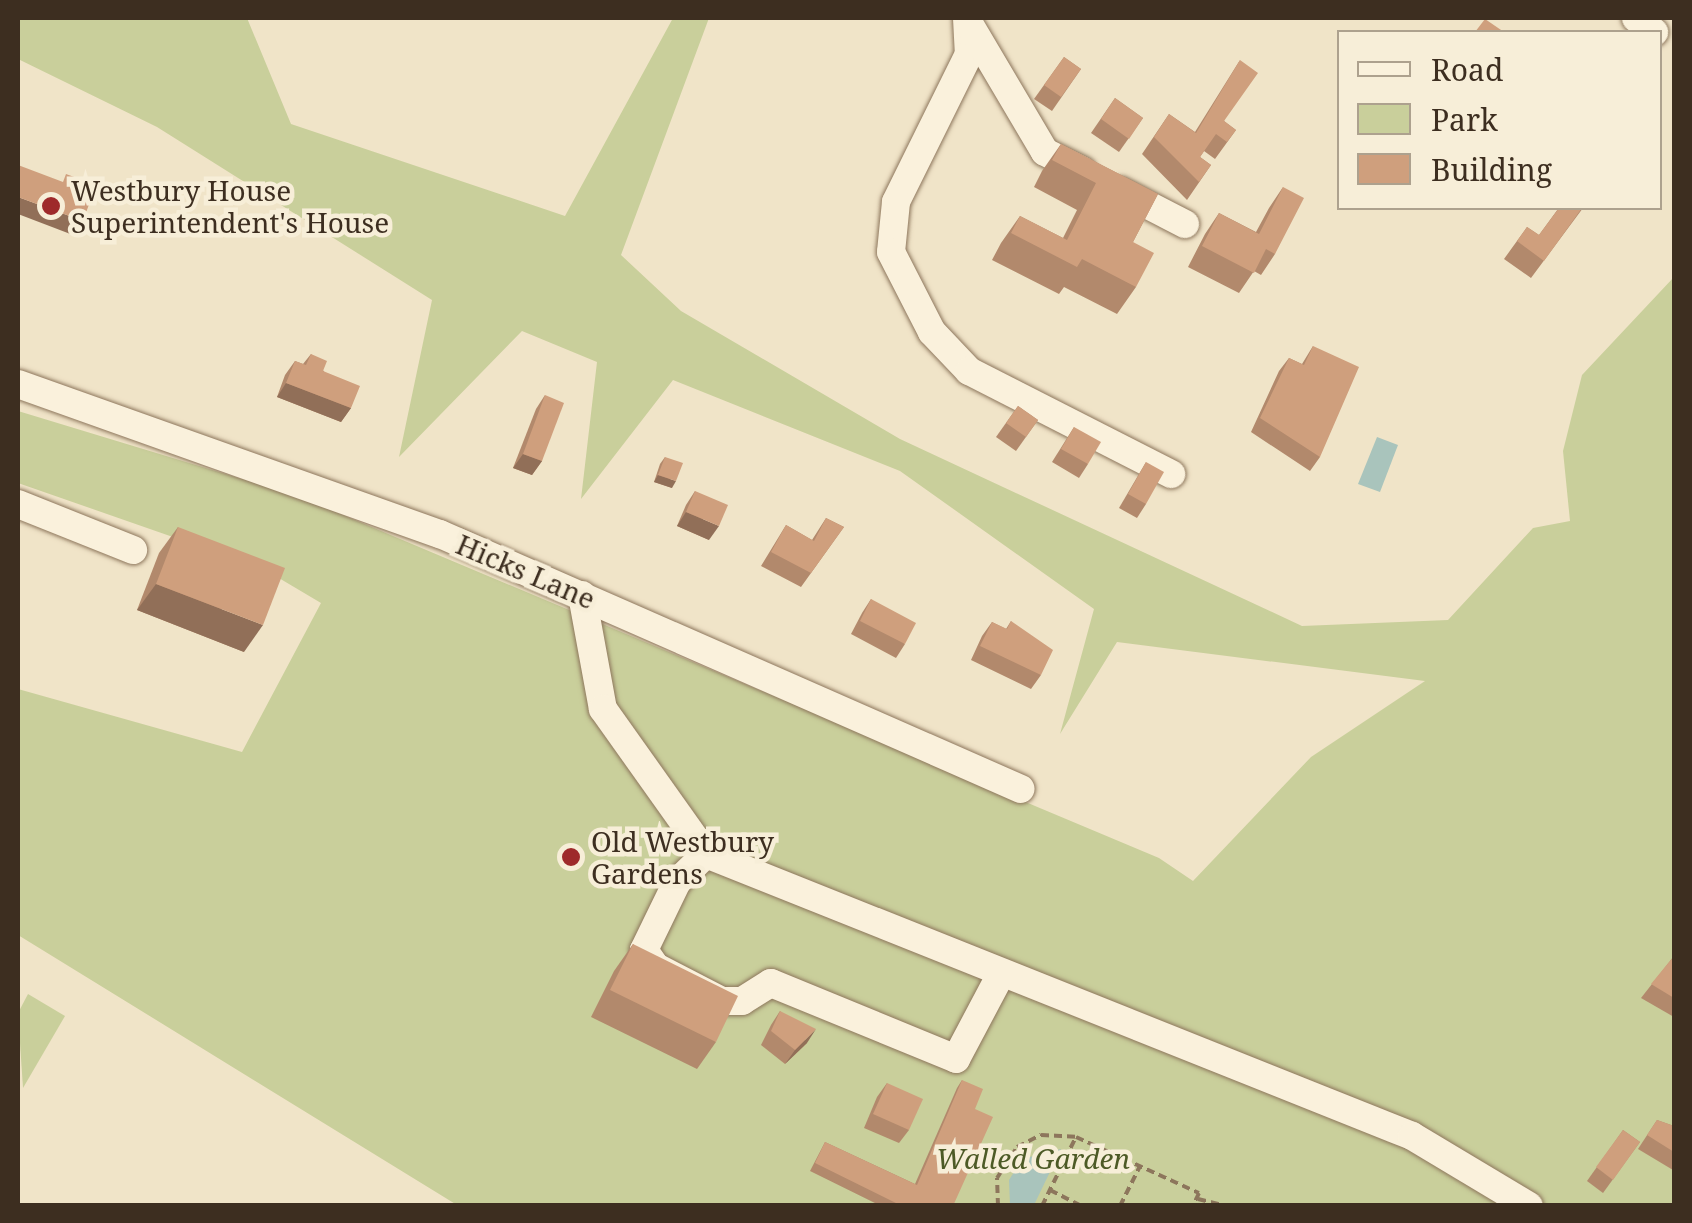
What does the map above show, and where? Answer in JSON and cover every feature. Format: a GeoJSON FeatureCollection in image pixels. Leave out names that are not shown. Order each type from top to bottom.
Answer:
{"type":"FeatureCollection","features":[{"type":"Feature","properties":{"kind":"street"},"geometry":{"type":"LineString","coordinates":[[969,22],[1045,152],[1184,224]]}},
{"type":"Feature","properties":{"kind":"street"},"geometry":{"type":"LineString","coordinates":[[969,22],[969,54],[896,202],[891,252],[932,332],[969,371],[1171,474]]}},
{"type":"Feature","properties":{"kind":"street","name":"Hicks Lane"},"geometry":{"type":"LineString","coordinates":[[18,384],[349,498],[582,595],[1021,789]]}},
{"type":"Feature","properties":{"kind":"street"},"geometry":{"type":"LineString","coordinates":[[18,504],[133,550]]}},
{"type":"Feature","properties":{"kind":"street"},"geometry":{"type":"LineString","coordinates":[[582,595],[603,709],[706,854],[1000,976],[1412,1136],[1529,1206]]}},
{"type":"Feature","properties":{"kind":"street"},"geometry":{"type":"LineString","coordinates":[[706,854],[676,882],[644,950],[656,967],[722,1001],[771,983],[956,1060],[1000,976]]}},
{"type":"Feature","properties":{"kind":"path"},"geometry":{"type":"LineString","coordinates":[[998,1206],[997,1178],[1016,1147],[1041,1135],[1076,1137],[1140,1166],[1196,1198],[1226,1206]]}},
{"type":"Feature","properties":{"kind":"path"},"geometry":{"type":"LineString","coordinates":[[1042,1206],[1076,1137]]}},
{"type":"Feature","properties":{"kind":"path"},"geometry":{"type":"LineString","coordinates":[[1120,1206],[1140,1166]]}},
{"type":"Feature","properties":{"kind":"path"},"geometry":{"type":"LineString","coordinates":[[1050,1190],[1082,1206]]}},
{"type":"Feature","properties":{"kind":"path"},"geometry":{"type":"LineString","coordinates":[[1193,1206],[1196,1198]]}},
{"type":"Feature","properties":{"kind":"green space","name":"Old Westbury Gardens"},"geometry":{"type":"Polygon","coordinates":[[[18,18],[247,18],[291,124],[565,216],[673,18],[709,18],[621,255],[681,311],[900,439],[1302,626],[1448,620],[1533,528],[1570,521],[1563,451],[1582,375],[1674,277],[1674,1205],[457,1205],[18,935],[18,689],[242,752],[321,603],[262,568],[18,483],[18,411],[298,496],[1159,858],[1193,881],[1311,757],[1425,681],[1117,642],[1060,734],[1094,609],[900,471],[673,380],[581,499],[597,362],[522,331],[399,457],[432,300],[157,127],[18,59],[18,18]]]}},
{"type":"Feature","properties":{"kind":"green space"},"geometry":{"type":"Polygon","coordinates":[[[28,994],[65,1016],[23,1088],[18,1013],[28,994]]]}},
{"type":"Feature","properties":{"kind":"water"},"geometry":{"type":"Polygon","coordinates":[[[1377,437],[1398,445],[1380,492],[1358,484],[1377,437]]]}},
{"type":"Feature","properties":{"kind":"water"},"geometry":{"type":"Polygon","coordinates":[[[1061,1149],[1034,1205],[1010,1205],[1009,1180],[1022,1159],[1061,1149]]]}},
{"type":"Feature","properties":{"kind":"building"},"geometry":{"type":"Polygon","coordinates":[[[1485,19],[1501,30],[1477,30],[1485,19]]]}},
{"type":"Feature","properties":{"kind":"building"},"geometry":{"type":"Polygon","coordinates":[[[1064,57],[1081,69],[1061,97],[1044,85],[1064,57]]]}},
{"type":"Feature","properties":{"kind":"building"},"geometry":{"type":"Polygon","coordinates":[[[1240,60],[1258,73],[1224,121],[1236,130],[1227,142],[1216,134],[1200,157],[1211,165],[1199,182],[1154,137],[1169,114],[1196,133],[1240,60]]]}},
{"type":"Feature","properties":{"kind":"building"},"geometry":{"type":"Polygon","coordinates":[[[1115,98],[1143,118],[1129,139],[1101,119],[1115,98]]]}},
{"type":"Feature","properties":{"kind":"building"},"geometry":{"type":"Polygon","coordinates":[[[1061,144],[1158,194],[1133,242],[1154,253],[1136,287],[1082,259],[1077,267],[1011,233],[1020,216],[1067,240],[1096,183],[1052,160],[1061,144]]]}},
{"type":"Feature","properties":{"kind":"building"},"geometry":{"type":"Polygon","coordinates":[[[18,165],[63,182],[66,174],[96,185],[83,221],[18,197],[18,165]]]}},
{"type":"Feature","properties":{"kind":"building"},"geometry":{"type":"Polygon","coordinates":[[[1283,187],[1304,198],[1275,254],[1266,249],[1254,273],[1202,246],[1219,213],[1259,234],[1283,187]]]}},
{"type":"Feature","properties":{"kind":"building"},"geometry":{"type":"Polygon","coordinates":[[[1558,210],[1581,210],[1544,261],[1517,241],[1527,227],[1539,235],[1558,210]]]}},
{"type":"Feature","properties":{"kind":"building"},"geometry":{"type":"Polygon","coordinates":[[[1313,346],[1359,367],[1320,457],[1260,418],[1289,358],[1304,365],[1313,346]]]}},
{"type":"Feature","properties":{"kind":"building"},"geometry":{"type":"Polygon","coordinates":[[[311,354],[327,361],[323,371],[360,386],[351,408],[286,383],[295,361],[306,365],[311,354]]]}},
{"type":"Feature","properties":{"kind":"building"},"geometry":{"type":"Polygon","coordinates":[[[545,395],[564,403],[542,461],[523,454],[545,395]]]}},
{"type":"Feature","properties":{"kind":"building"},"geometry":{"type":"Polygon","coordinates":[[[1018,406],[1038,420],[1026,437],[1006,423],[1018,406]]]}},
{"type":"Feature","properties":{"kind":"building"},"geometry":{"type":"Polygon","coordinates":[[[1074,427],[1101,442],[1088,464],[1061,449],[1074,427]]]}},
{"type":"Feature","properties":{"kind":"building"},"geometry":{"type":"Polygon","coordinates":[[[665,457],[683,463],[676,481],[658,475],[665,457]]]}},
{"type":"Feature","properties":{"kind":"building"},"geometry":{"type":"Polygon","coordinates":[[[1146,462],[1164,472],[1146,504],[1128,494],[1146,462]]]}},
{"type":"Feature","properties":{"kind":"building"},"geometry":{"type":"Polygon","coordinates":[[[695,491],[728,505],[719,526],[686,512],[695,491]]]}},
{"type":"Feature","properties":{"kind":"building"},"geometry":{"type":"Polygon","coordinates":[[[826,518],[844,527],[811,573],[771,552],[786,525],[814,541],[826,518]]]}},
{"type":"Feature","properties":{"kind":"building"},"geometry":{"type":"Polygon","coordinates":[[[178,527],[285,568],[263,625],[156,584],[178,527]]]}},
{"type":"Feature","properties":{"kind":"building"},"geometry":{"type":"Polygon","coordinates":[[[871,599],[916,623],[905,644],[860,621],[871,599]]]}},
{"type":"Feature","properties":{"kind":"building"},"geometry":{"type":"Polygon","coordinates":[[[1011,621],[1053,650],[1041,675],[980,646],[992,622],[1007,629],[1011,621]]]}},
{"type":"Feature","properties":{"kind":"building"},"geometry":{"type":"Polygon","coordinates":[[[633,944],[738,996],[716,1042],[610,990],[633,944]]]}},
{"type":"Feature","properties":{"kind":"building"},"geometry":{"type":"Polygon","coordinates":[[[1674,956],[1674,998],[1651,984],[1674,956]]]}},
{"type":"Feature","properties":{"kind":"building"},"geometry":{"type":"Polygon","coordinates":[[[780,1011],[816,1029],[795,1050],[771,1031],[780,1011]]]}},
{"type":"Feature","properties":{"kind":"building"},"geometry":{"type":"Polygon","coordinates":[[[962,1080],[983,1089],[975,1109],[993,1117],[953,1206],[902,1206],[815,1163],[825,1142],[917,1185],[962,1080]]]}},
{"type":"Feature","properties":{"kind":"building"},"geometry":{"type":"Polygon","coordinates":[[[887,1083],[923,1099],[909,1130],[873,1114],[887,1083]]]}},
{"type":"Feature","properties":{"kind":"building"},"geometry":{"type":"Polygon","coordinates":[[[1657,1120],[1674,1126],[1674,1152],[1647,1135],[1657,1120]]]}},
{"type":"Feature","properties":{"kind":"building"},"geometry":{"type":"Polygon","coordinates":[[[1623,1130],[1640,1142],[1613,1180],[1596,1167],[1623,1130]]]}},
{"type":"Feature","properties":{"kind":"place","name":"Westbury House Superintendent's House"},"geometry":{"type":"Point","coordinates":[51,206]}},
{"type":"Feature","properties":{"kind":"place","name":"Old Westbury Gardens"},"geometry":{"type":"Point","coordinates":[571,857]}},
{"type":"Feature","properties":{"kind":"park label","name":"Walled Garden"},"geometry":{"type":"Point","coordinates":[1033,1158]}}]}
